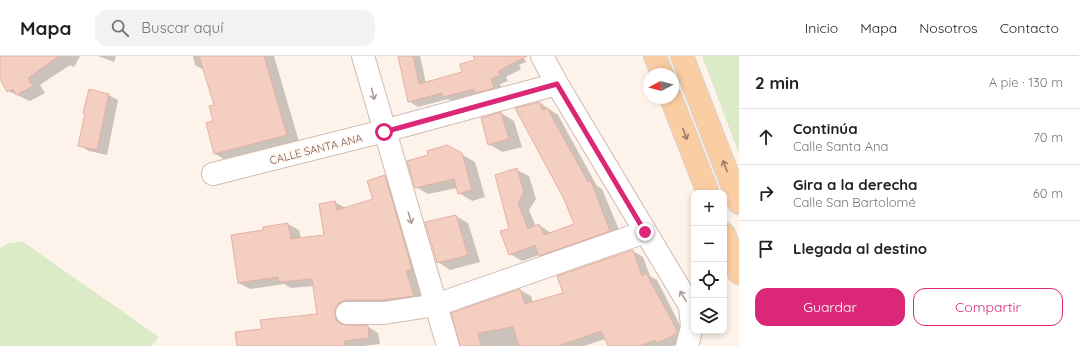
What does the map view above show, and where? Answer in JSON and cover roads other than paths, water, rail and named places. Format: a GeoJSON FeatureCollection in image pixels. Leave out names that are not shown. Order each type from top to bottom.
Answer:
{"type":"FeatureCollection","features":[{"type":"Feature","properties":{"kind":"main road"},"geometry":{"type":"LineString","coordinates":[[655,56],[660,68]]}},
{"type":"Feature","properties":{"kind":"main road"},"geometry":{"type":"LineString","coordinates":[[682,56],[739,203]]}},
{"type":"Feature","properties":{"kind":"main road"},"geometry":{"type":"LineString","coordinates":[[673,104],[707,190]]}},
{"type":"Feature","properties":{"kind":"main road"},"geometry":{"type":"LineString","coordinates":[[727,242],[739,273]]}},
{"type":"Feature","properties":{"kind":"street"},"geometry":{"type":"LineString","coordinates":[[363,56],[384,132],[448,346]]}},
{"type":"Feature","properties":{"kind":"street"},"geometry":{"type":"LineString","coordinates":[[542,56],[557,84],[690,306],[692,327],[687,346]]}},
{"type":"Feature","properties":{"kind":"street","name":"CALLE SANTA ANA"},"geometry":{"type":"LineString","coordinates":[[213,174],[384,132],[557,84]]}},
{"type":"Feature","properties":{"kind":"street"},"geometry":{"type":"LineString","coordinates":[[347,313],[384,313],[436,305],[645,232]]}}]}
